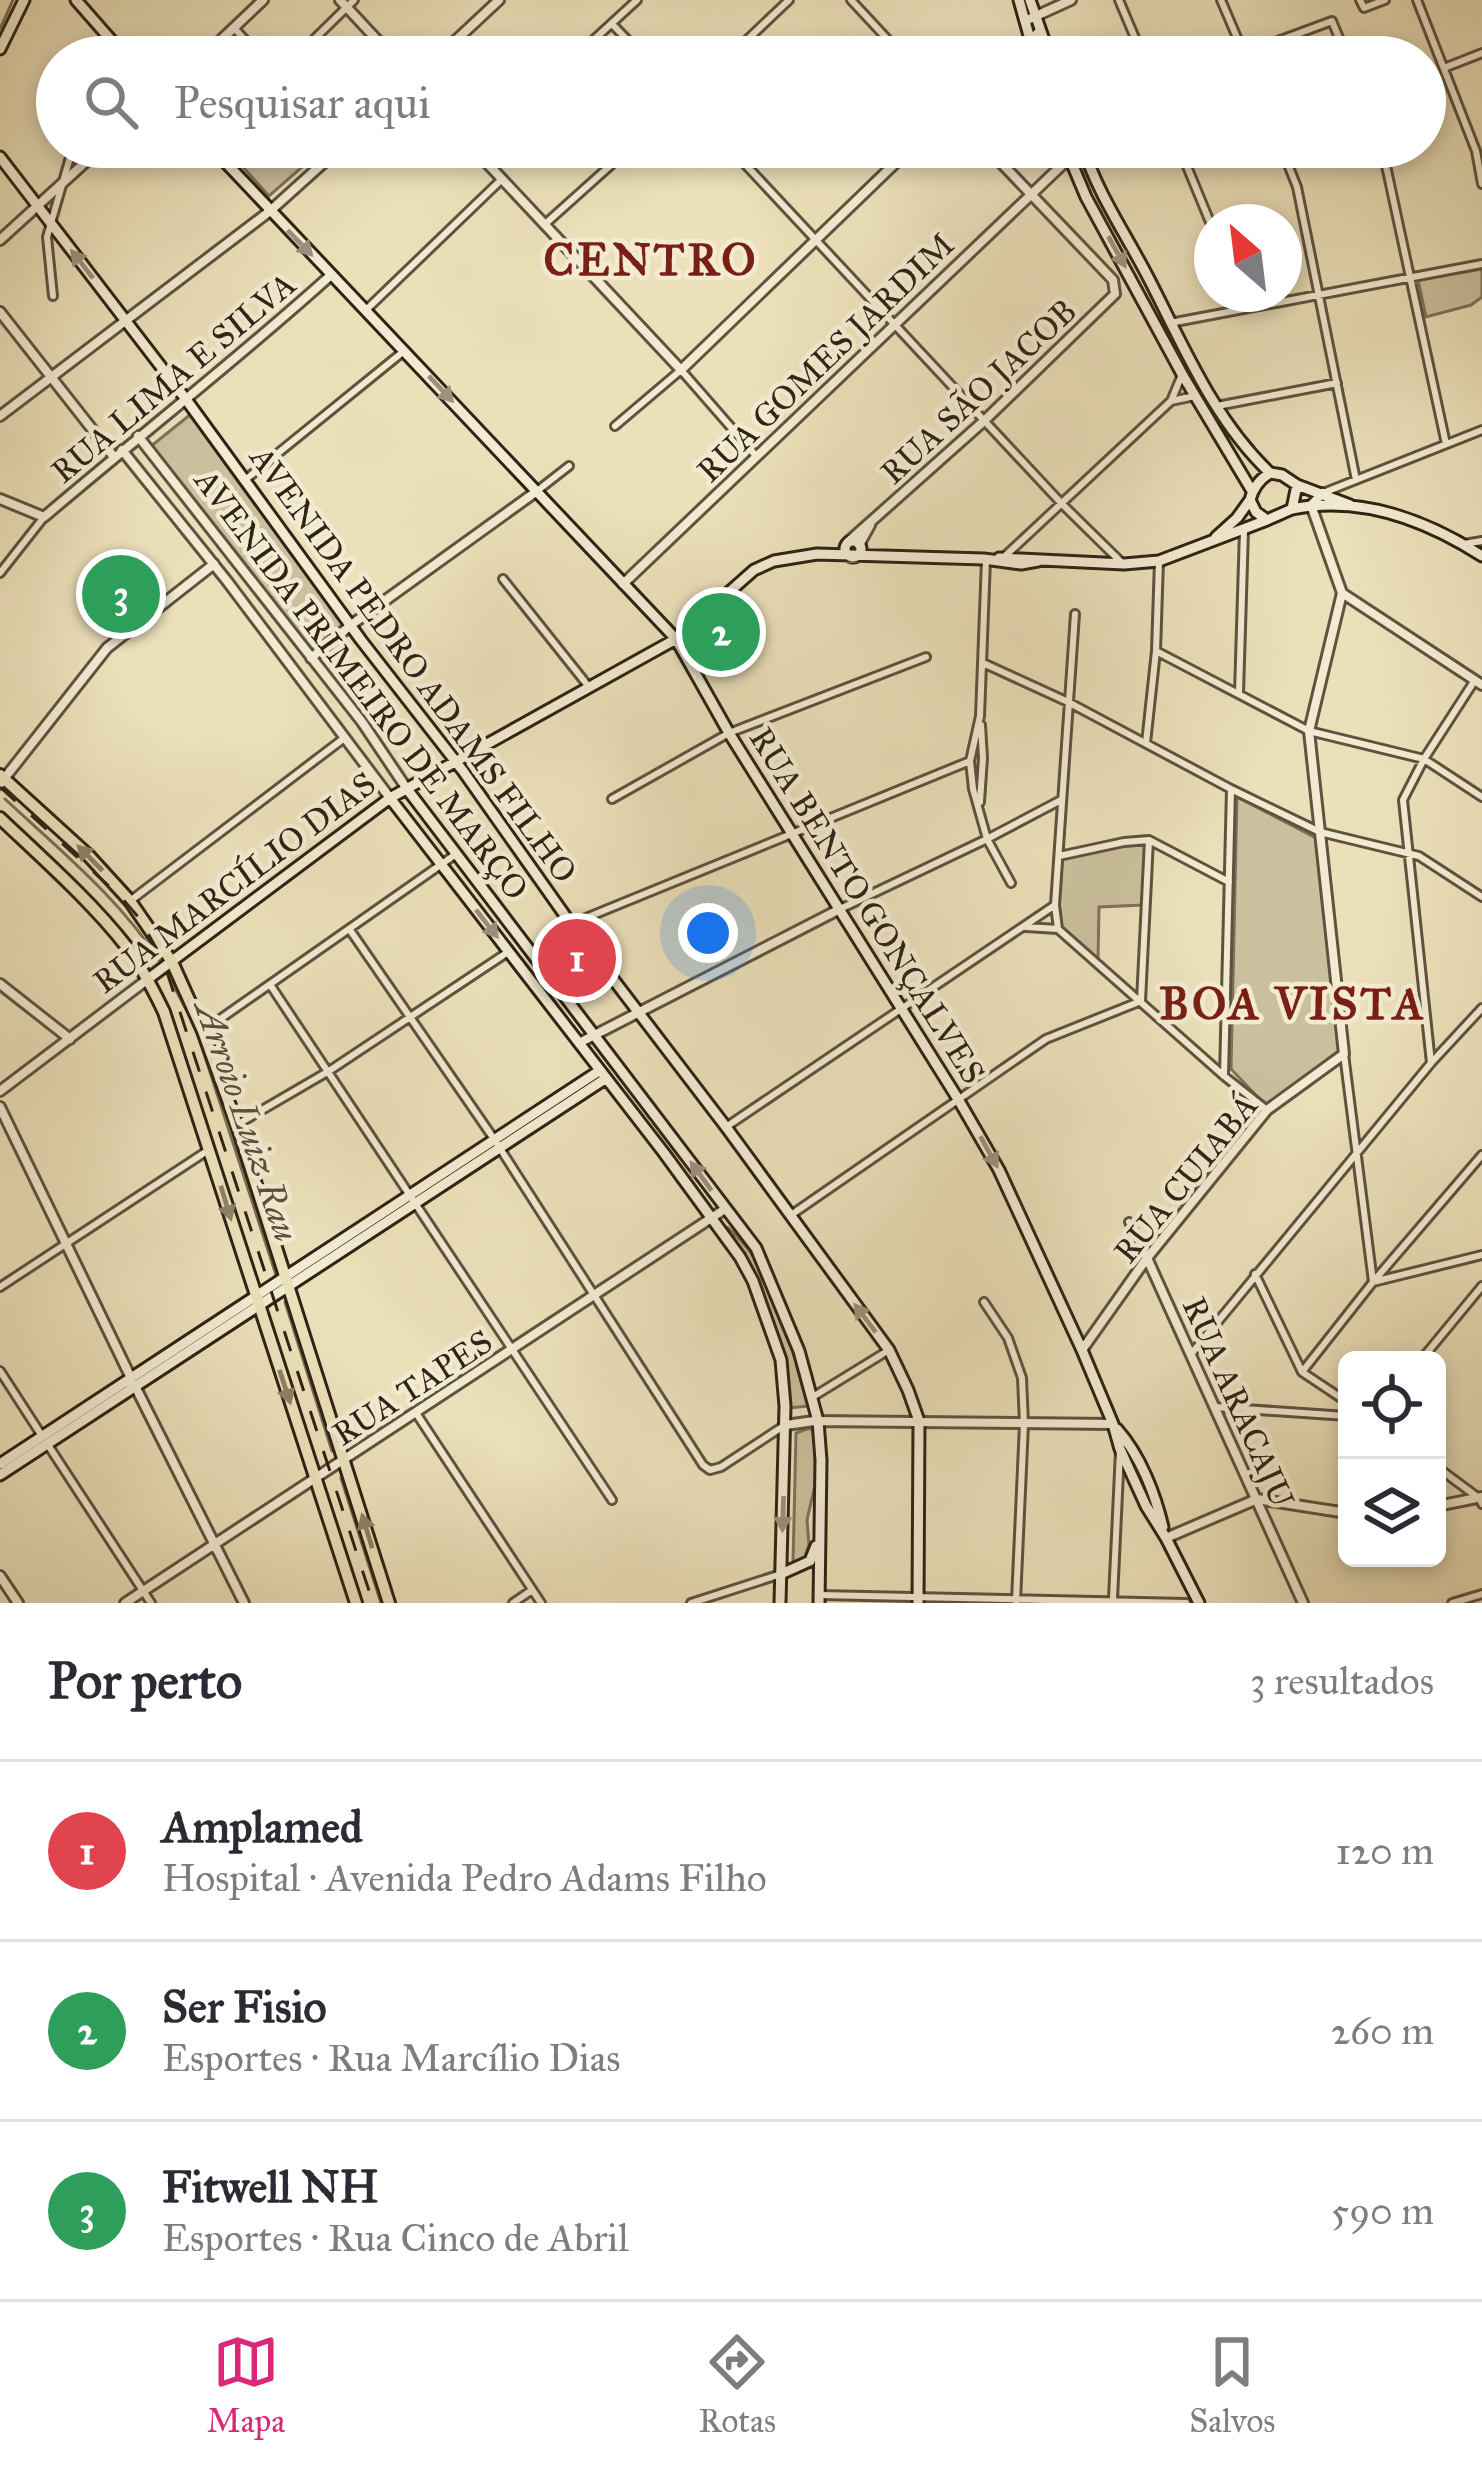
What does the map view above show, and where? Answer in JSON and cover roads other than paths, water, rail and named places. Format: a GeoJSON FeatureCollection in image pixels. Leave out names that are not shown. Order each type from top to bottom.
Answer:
{"type":"FeatureCollection","features":[{"type":"Feature","properties":{"kind":"main road"},"geometry":{"type":"LineString","coordinates":[[0,49],[24,0]]}},
{"type":"Feature","properties":{"kind":"main road"},"geometry":{"type":"LineString","coordinates":[[78,0],[107,36]]}},
{"type":"Feature","properties":{"kind":"main road"},"geometry":{"type":"LineString","coordinates":[[1019,0],[1042,36]]}},
{"type":"Feature","properties":{"kind":"main road"},"geometry":{"type":"LineString","coordinates":[[1030,0],[1030,36]]}},
{"type":"Feature","properties":{"kind":"main road","name":"AVENIDA PEDRO ADAMS FILHO"},"geometry":{"type":"LineString","coordinates":[[0,157],[185,398],[889,1351],[920,1421],[918,1600]]}},
{"type":"Feature","properties":{"kind":"main road","name":"RUA BENTO GONÇALVES"},"geometry":{"type":"LineString","coordinates":[[230,168],[676,639],[729,733],[958,1100],[1011,1195],[1146,1506],[1199,1603]]}},
{"type":"Feature","properties":{"kind":"main road"},"geometry":{"type":"LineString","coordinates":[[1073,168],[1256,512],[1268,520],[1311,505],[1354,507],[1417,521],[1482,556]]}},
{"type":"Feature","properties":{"kind":"main road"},"geometry":{"type":"LineString","coordinates":[[1090,168],[1215,406],[1244,449],[1270,473],[1354,507]]}},
{"type":"Feature","properties":{"kind":"main road"},"geometry":{"type":"LineString","coordinates":[[1251,495],[1270,473]]}},
{"type":"Feature","properties":{"kind":"main road"},"geometry":{"type":"LineString","coordinates":[[1292,509],[1298,485]]}},
{"type":"Feature","properties":{"kind":"main road","name":"RUA MARCÍLIO DIAS"},"geometry":{"type":"LineString","coordinates":[[1208,544],[1237,518],[1251,495]]}},
{"type":"Feature","properties":{"kind":"main road","name":"RUA MARCÍLIO DIAS"},"geometry":{"type":"LineString","coordinates":[[986,560],[1159,561],[1268,520]]}},
{"type":"Feature","properties":{"kind":"main road","name":"RUA MARCÍLIO DIAS"},"geometry":{"type":"LineString","coordinates":[[148,979],[390,798],[676,639],[754,570],[774,561],[853,547],[886,557],[1038,561]]}},
{"type":"Feature","properties":{"kind":"main road"},"geometry":{"type":"LineString","coordinates":[[1,779],[89,856],[130,901],[172,962],[237,1125],[389,1603]]}},
{"type":"Feature","properties":{"kind":"main road","name":"AVENIDA PRIMEIRO DE MARÇO"},"geometry":{"type":"LineString","coordinates":[[407,789],[756,1248],[799,1351],[818,1421],[819,1599]]}},
{"type":"Feature","properties":{"kind":"main road","name":"AVENIDA PRIMEIRO DE MARÇO"},"geometry":{"type":"LineString","coordinates":[[390,798],[740,1257],[781,1360],[786,1425],[780,1603]]}},
{"type":"Feature","properties":{"kind":"main road"},"geometry":{"type":"LineString","coordinates":[[0,818],[128,948],[164,1012],[356,1603]]}},
{"type":"Feature","properties":{"kind":"main road"},"geometry":{"type":"LineString","coordinates":[[0,1475],[45,1440],[602,1075]]}},
{"type":"Feature","properties":{"kind":"main road","name":"RUA BENTO GONÇALVES"},"geometry":{"type":"LineString","coordinates":[[1113,1424],[1129,1442],[1148,1482],[1166,1538]]}},
{"type":"Feature","properties":{"kind":"main road"},"geometry":{"type":"LineString","coordinates":[[0,1464],[45,1440]]}},
{"type":"Feature","properties":{"kind":"main road"},"geometry":{"type":"LineString","coordinates":[[781,1574],[813,1556],[820,1503]]}},
{"type":"Feature","properties":{"kind":"street"},"geometry":{"type":"LineString","coordinates":[[227,36],[263,0]]}},
{"type":"Feature","properties":{"kind":"street"},"geometry":{"type":"LineString","coordinates":[[460,36],[499,0]]}},
{"type":"Feature","properties":{"kind":"street"},"geometry":{"type":"LineString","coordinates":[[599,36],[637,0]]}},
{"type":"Feature","properties":{"kind":"street"},"geometry":{"type":"LineString","coordinates":[[750,36],[789,0]]}},
{"type":"Feature","properties":{"kind":"street"},"geometry":{"type":"LineString","coordinates":[[850,0],[884,36]]}},
{"type":"Feature","properties":{"kind":"street"},"geometry":{"type":"LineString","coordinates":[[1030,19],[1071,0]]}},
{"type":"Feature","properties":{"kind":"street"},"geometry":{"type":"LineString","coordinates":[[1119,0],[1134,36]]}},
{"type":"Feature","properties":{"kind":"street"},"geometry":{"type":"LineString","coordinates":[[1221,0],[1234,36]]}},
{"type":"Feature","properties":{"kind":"street"},"geometry":{"type":"LineString","coordinates":[[1362,4],[1385,0]]}},
{"type":"Feature","properties":{"kind":"street"},"geometry":{"type":"LineString","coordinates":[[1417,0],[1431,36]]}},
{"type":"Feature","properties":{"kind":"street"},"geometry":{"type":"LineString","coordinates":[[315,36],[347,2],[375,36]]}},
{"type":"Feature","properties":{"kind":"street"},"geometry":{"type":"LineString","coordinates":[[1293,36],[1332,21],[1338,36]]}},
{"type":"Feature","properties":{"kind":"street"},"geometry":{"type":"LineString","coordinates":[[612,24],[624,36]]}},
{"type":"Feature","properties":{"kind":"street"},"geometry":{"type":"LineString","coordinates":[[235,29],[242,36]]}},
{"type":"Feature","properties":{"kind":"street"},"geometry":{"type":"LineString","coordinates":[[1035,36],[1040,32]]}},
{"type":"Feature","properties":{"kind":"street"},"geometry":{"type":"LineString","coordinates":[[1446,67],[1482,53]]}},
{"type":"Feature","properties":{"kind":"street"},"geometry":{"type":"LineString","coordinates":[[1446,73],[1476,151],[1482,184]]}},
{"type":"Feature","properties":{"kind":"street"},"geometry":{"type":"LineString","coordinates":[[53,296],[46,237],[67,168]]}},
{"type":"Feature","properties":{"kind":"street"},"geometry":{"type":"LineString","coordinates":[[0,240],[79,168]]}},
{"type":"Feature","properties":{"kind":"street"},"geometry":{"type":"LineString","coordinates":[[0,416],[270,211],[318,168]]}},
{"type":"Feature","properties":{"kind":"street"},"geometry":{"type":"LineString","coordinates":[[491,168],[757,456]]}},
{"type":"Feature","properties":{"kind":"street"},"geometry":{"type":"LineString","coordinates":[[543,226],[608,168]]}},
{"type":"Feature","properties":{"kind":"street"},"geometry":{"type":"LineString","coordinates":[[749,168],[1062,504],[1124,564]]}},
{"type":"Feature","properties":{"kind":"street"},"geometry":{"type":"LineString","coordinates":[[615,426],[681,370],[890,168]]}},
{"type":"Feature","properties":{"kind":"street"},"geometry":{"type":"LineString","coordinates":[[1005,168],[1029,195]]}},
{"type":"Feature","properties":{"kind":"street","name":"RUA GOMES JARDIM"},"geometry":{"type":"LineString","coordinates":[[623,584],[1058,168]]}},
{"type":"Feature","properties":{"kind":"street"},"geometry":{"type":"LineString","coordinates":[[1063,168],[1077,176]]}},
{"type":"Feature","properties":{"kind":"street"},"geometry":{"type":"LineString","coordinates":[[1188,168],[1203,204]]}},
{"type":"Feature","properties":{"kind":"street"},"geometry":{"type":"LineString","coordinates":[[1289,168],[1320,293],[1356,480]]}},
{"type":"Feature","properties":{"kind":"street"},"geometry":{"type":"LineString","coordinates":[[1387,168],[1447,444]]}},
{"type":"Feature","properties":{"kind":"street"},"geometry":{"type":"LineString","coordinates":[[366,310],[501,179]]}},
{"type":"Feature","properties":{"kind":"street","name":"RUA SÃO JACOB"},"geometry":{"type":"LineString","coordinates":[[853,547],[871,524],[1112,298],[1112,280],[1029,195]]}},
{"type":"Feature","properties":{"kind":"street"},"geometry":{"type":"LineString","coordinates":[[1302,297],[1482,264]]}},
{"type":"Feature","properties":{"kind":"street","name":"RUA LIMA E SILVA"},"geometry":{"type":"LineString","coordinates":[[0,573],[44,518],[331,274]]}},
{"type":"Feature","properties":{"kind":"street","name":"AVENIDA PRIMEIRO DE MARÇO"},"geometry":{"type":"LineString","coordinates":[[0,312],[50,377],[214,564],[390,798]]}},
{"type":"Feature","properties":{"kind":"street"},"geometry":{"type":"LineString","coordinates":[[1170,323],[1224,312]]}},
{"type":"Feature","properties":{"kind":"street"},"geometry":{"type":"LineString","coordinates":[[245,480],[404,351]]}},
{"type":"Feature","properties":{"kind":"street"},"geometry":{"type":"LineString","coordinates":[[1004,557],[1171,400],[1182,374]]}},
{"type":"Feature","properties":{"kind":"street"},"geometry":{"type":"LineString","coordinates":[[1215,406],[1337,382]]}},
{"type":"Feature","properties":{"kind":"street"},"geometry":{"type":"LineString","coordinates":[[1171,400],[1195,396]]}},
{"type":"Feature","properties":{"kind":"street"},"geometry":{"type":"LineString","coordinates":[[1373,1282],[1309,730],[1342,593],[1311,505],[1323,493],[1482,430]]}},
{"type":"Feature","properties":{"kind":"street","name":"AVENIDA PRIMEIRO DE MARÇO"},"geometry":{"type":"LineString","coordinates":[[138,436],[362,722],[407,789]]}},
{"type":"Feature","properties":{"kind":"street"},"geometry":{"type":"LineString","coordinates":[[311,658],[569,466]]}},
{"type":"Feature","properties":{"kind":"street"},"geometry":{"type":"LineString","coordinates":[[0,500],[44,518]]}},
{"type":"Feature","properties":{"kind":"street"},"geometry":{"type":"LineString","coordinates":[[1239,693],[1244,530]]}},
{"type":"Feature","properties":{"kind":"street"},"geometry":{"type":"LineString","coordinates":[[1464,544],[1482,541]]}},
{"type":"Feature","properties":{"kind":"street"},"geometry":{"type":"LineString","coordinates":[[979,806],[986,560]]}},
{"type":"Feature","properties":{"kind":"street"},"geometry":{"type":"LineString","coordinates":[[1146,744],[1159,561]]}},
{"type":"Feature","properties":{"kind":"street"},"geometry":{"type":"LineString","coordinates":[[1,779],[107,648],[214,564]]}},
{"type":"Feature","properties":{"kind":"street"},"geometry":{"type":"LineString","coordinates":[[503,579],[589,687]]}},
{"type":"Feature","properties":{"kind":"street"},"geometry":{"type":"LineString","coordinates":[[1342,593],[1479,682],[1424,759],[1403,800],[1431,1063]]}},
{"type":"Feature","properties":{"kind":"street"},"geometry":{"type":"LineString","coordinates":[[1058,929],[1055,904],[1075,614]]}},
{"type":"Feature","properties":{"kind":"street"},"geometry":{"type":"LineString","coordinates":[[1156,651],[1309,730],[1424,759],[1482,797]]}},
{"type":"Feature","properties":{"kind":"street"},"geometry":{"type":"LineString","coordinates":[[612,799],[729,733],[926,657]]}},
{"type":"Feature","properties":{"kind":"street"},"geometry":{"type":"LineString","coordinates":[[983,662],[1320,832],[1419,856],[1482,897]]}},
{"type":"Feature","properties":{"kind":"street"},"geometry":{"type":"LineString","coordinates":[[980,716],[970,761],[974,789],[987,839],[1011,883]]}},
{"type":"Feature","properties":{"kind":"street"},"geometry":{"type":"LineString","coordinates":[[130,901],[343,739]]}},
{"type":"Feature","properties":{"kind":"street"},"geometry":{"type":"LineString","coordinates":[[571,924],[970,761]]}},
{"type":"Feature","properties":{"kind":"street"},"geometry":{"type":"LineString","coordinates":[[1224,1076],[1232,789]]}},
{"type":"Feature","properties":{"kind":"street"},"geometry":{"type":"LineString","coordinates":[[579,1043],[1061,800]]}},
{"type":"Feature","properties":{"kind":"street"},"geometry":{"type":"LineString","coordinates":[[1059,856],[1149,840],[1230,883]]}},
{"type":"Feature","properties":{"kind":"street"},"geometry":{"type":"LineString","coordinates":[[1141,1001],[1149,840]]}},
{"type":"Feature","properties":{"kind":"street"},"geometry":{"type":"LineString","coordinates":[[203,1031],[456,854]]}},
{"type":"Feature","properties":{"kind":"street"},"geometry":{"type":"LineString","coordinates":[[726,1127],[1055,904]]}},
{"type":"Feature","properties":{"kind":"street"},"geometry":{"type":"LineString","coordinates":[[1025,927],[1058,929],[1267,1110]]}},
{"type":"Feature","properties":{"kind":"street"},"geometry":{"type":"LineString","coordinates":[[350,930],[497,1143],[706,1468],[721,1467],[786,1425],[818,1421],[1113,1424]]}},
{"type":"Feature","properties":{"kind":"street"},"geometry":{"type":"LineString","coordinates":[[237,1125],[508,952]]}},
{"type":"Feature","properties":{"kind":"street","name":"RUA MARCÍLIO DIAS"},"geometry":{"type":"LineString","coordinates":[[0,1091],[148,979]]}},
{"type":"Feature","properties":{"kind":"street"},"geometry":{"type":"LineString","coordinates":[[0,984],[70,1039]]}},
{"type":"Feature","properties":{"kind":"street"},"geometry":{"type":"LineString","coordinates":[[271,986],[612,1500]]}},
{"type":"Feature","properties":{"kind":"street"},"geometry":{"type":"LineString","coordinates":[[789,1216],[1046,1039],[1141,1001]]}},
{"type":"Feature","properties":{"kind":"street"},"geometry":{"type":"LineString","coordinates":[[1192,1353],[1431,1063],[1482,1008]]}},
{"type":"Feature","properties":{"kind":"street","name":"RUA CUIABÁ"},"geometry":{"type":"LineString","coordinates":[[1082,1350],[1147,1258],[1267,1110],[1345,1054]]}},
{"type":"Feature","properties":{"kind":"street"},"geometry":{"type":"LineString","coordinates":[[0,1107],[244,1603]]}},
{"type":"Feature","properties":{"kind":"street"},"geometry":{"type":"LineString","coordinates":[[0,1287],[210,1149]]}},
{"type":"Feature","properties":{"kind":"street"},"geometry":{"type":"LineString","coordinates":[[1302,1372],[1482,1155]]}},
{"type":"Feature","properties":{"kind":"street","name":"RUA TAPES"},"geometry":{"type":"LineString","coordinates":[[125,1603],[725,1209]]}},
{"type":"Feature","properties":{"kind":"street","name":"RUA ARACAJU"},"geometry":{"type":"LineString","coordinates":[[1130,1222],[1304,1603]]}},
{"type":"Feature","properties":{"kind":"street"},"geometry":{"type":"LineString","coordinates":[[1373,1282],[1482,1255]]}},
{"type":"Feature","properties":{"kind":"street"},"geometry":{"type":"LineString","coordinates":[[1256,1274],[1302,1372],[1338,1396]]}},
{"type":"Feature","properties":{"kind":"street"},"geometry":{"type":"LineString","coordinates":[[1428,1351],[1482,1286]]}},
{"type":"Feature","properties":{"kind":"street"},"geometry":{"type":"LineString","coordinates":[[985,1302],[1008,1338],[1022,1378],[1016,1602]]}},
{"type":"Feature","properties":{"kind":"street"},"geometry":{"type":"LineString","coordinates":[[811,1398],[889,1351]]}},
{"type":"Feature","properties":{"kind":"street"},"geometry":{"type":"LineString","coordinates":[[0,1371],[151,1603]]}},
{"type":"Feature","properties":{"kind":"street"},"geometry":{"type":"LineString","coordinates":[[1215,1407],[1338,1415]]}},
{"type":"Feature","properties":{"kind":"street"},"geometry":{"type":"LineString","coordinates":[[416,1413],[541,1603]]}},
{"type":"Feature","properties":{"kind":"street"},"geometry":{"type":"LineString","coordinates":[[1113,1602],[1120,1449]]}},
{"type":"Feature","properties":{"kind":"street"},"geometry":{"type":"LineString","coordinates":[[1446,1474],[1481,1500]]}},
{"type":"Feature","properties":{"kind":"street"},"geometry":{"type":"LineString","coordinates":[[1166,1538],[1257,1499],[1338,1512]]}},
{"type":"Feature","properties":{"kind":"street"},"geometry":{"type":"LineString","coordinates":[[1446,1505],[1481,1500]]}},
{"type":"Feature","properties":{"kind":"street"},"geometry":{"type":"LineString","coordinates":[[691,1603],[781,1574]]}},
{"type":"Feature","properties":{"kind":"street"},"geometry":{"type":"LineString","coordinates":[[0,1576],[18,1603]]}},
{"type":"Feature","properties":{"kind":"street"},"geometry":{"type":"LineString","coordinates":[[513,1603],[532,1591]]}},
{"type":"Feature","properties":{"kind":"street"},"geometry":{"type":"LineString","coordinates":[[1452,1603],[1482,1594]]}},
{"type":"Feature","properties":{"kind":"street"},"geometry":{"type":"LineString","coordinates":[[819,1599],[1186,1603]]}},
{"type":"Feature","properties":{"kind":"waterway"},"geometry":{"type":"LineString","coordinates":[[0,29],[13,0]]}},
{"type":"Feature","properties":{"kind":"waterway","name":"Arroio Luiz Rau"},"geometry":{"type":"LineString","coordinates":[[5,799],[108,897],[161,963]]}},
{"type":"Feature","properties":{"kind":"waterway","name":"Arroio Luiz Rau"},"geometry":{"type":"LineString","coordinates":[[171,981],[195,1026],[277,1278]]}},
{"type":"Feature","properties":{"kind":"waterway","name":"Arroio Luiz Rau"},"geometry":{"type":"LineString","coordinates":[[285,1302],[332,1451]]}},
{"type":"Feature","properties":{"kind":"waterway","name":"Arroio Luiz Rau"},"geometry":{"type":"LineString","coordinates":[[341,1478],[381,1603]]}},
{"type":"Feature","properties":{"kind":"railway"},"geometry":{"type":"LineString","coordinates":[[0,787],[121,897],[163,960],[373,1603]]}},
{"type":"Feature","properties":{"kind":"place","name":"Fitwell NH"},"geometry":{"type":"Point","coordinates":[121,594]}},
{"type":"Feature","properties":{"kind":"place","name":"Ser Fisio"},"geometry":{"type":"Point","coordinates":[721,632]}},
{"type":"Feature","properties":{"kind":"place","name":"Amplamed"},"geometry":{"type":"Point","coordinates":[577,958]}},
{"type":"Feature","properties":{"kind":"district","name":"CENTRO"},"geometry":{"type":"Point","coordinates":[651,259]}},
{"type":"Feature","properties":{"kind":"district","name":"BOA VISTA"},"geometry":{"type":"Point","coordinates":[1293,1003]}}]}
